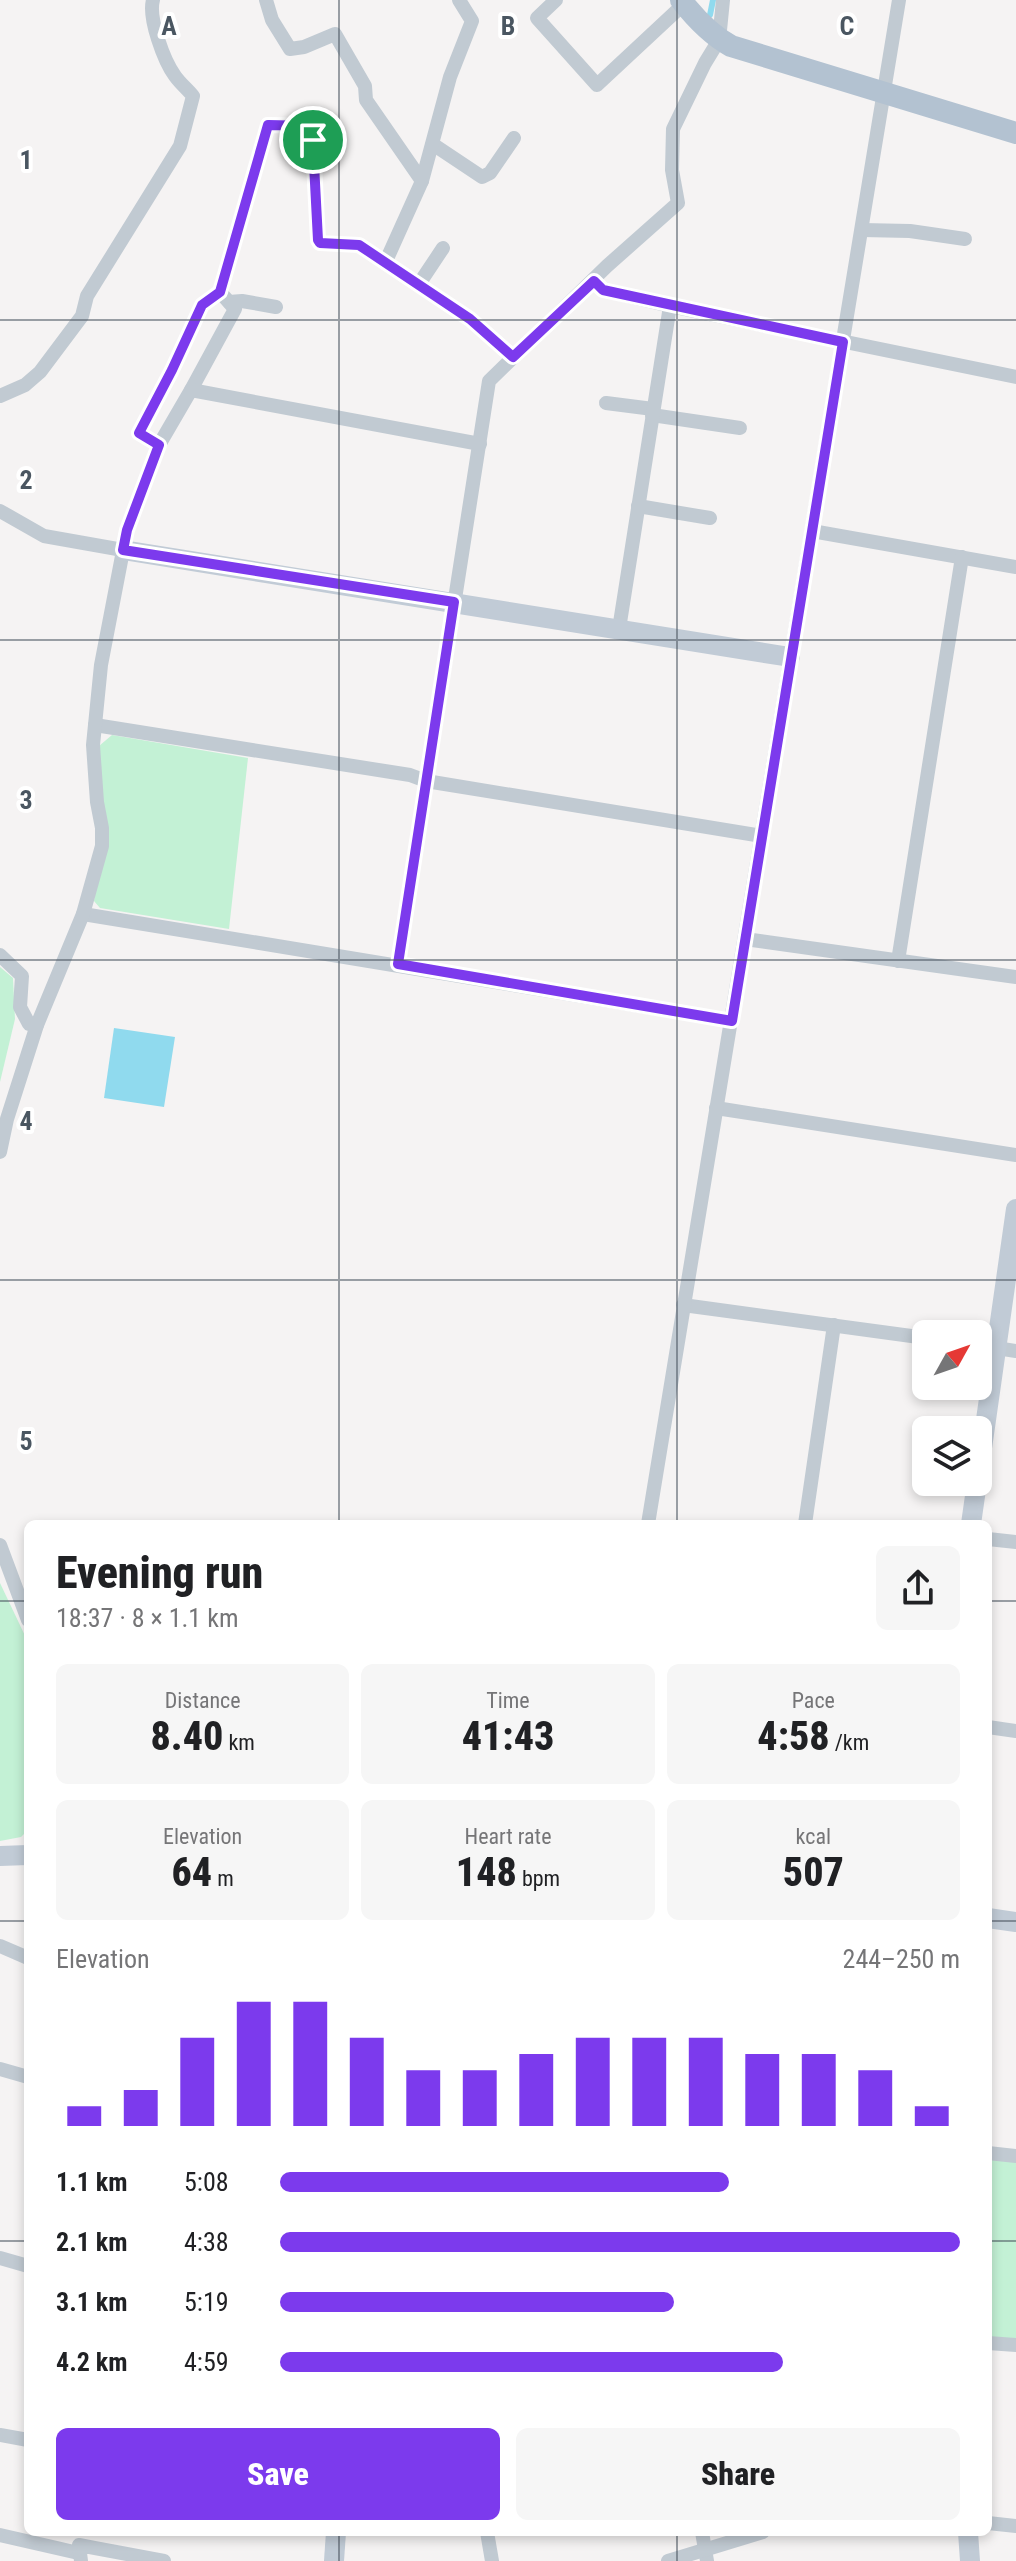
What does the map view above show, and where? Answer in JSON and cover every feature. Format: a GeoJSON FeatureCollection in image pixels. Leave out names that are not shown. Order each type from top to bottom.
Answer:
{"type":"FeatureCollection","features":[{"type":"Feature","properties":{"kind":"main road"},"geometry":{"type":"LineString","coordinates":[[683,2],[719,40],[731,46],[1016,133]]}},
{"type":"Feature","properties":{"kind":"street"},"geometry":{"type":"LineString","coordinates":[[0,396],[25,385],[40,372],[82,316],[87,296],[180,146],[193,96],[174,74],[157,34],[151,7],[153,0]]}},
{"type":"Feature","properties":{"kind":"street"},"geometry":{"type":"LineString","coordinates":[[266,0],[272,20],[290,49],[304,47],[335,34],[365,86],[366,100],[422,181]]}},
{"type":"Feature","properties":{"kind":"street"},"geometry":{"type":"LineString","coordinates":[[386,261],[422,181],[450,77],[472,21],[459,0]]}},
{"type":"Feature","properties":{"kind":"street"},"geometry":{"type":"LineString","coordinates":[[556,0],[537,18],[597,85],[683,2]]}},
{"type":"Feature","properties":{"kind":"street"},"geometry":{"type":"LineString","coordinates":[[398,964],[489,381],[607,266],[678,203],[672,170],[674,124],[719,40],[723,0]]}},
{"type":"Feature","properties":{"kind":"street"},"geometry":{"type":"LineString","coordinates":[[649,1520],[899,0]]}},
{"type":"Feature","properties":{"kind":"street"},"geometry":{"type":"LineString","coordinates":[[224,297],[268,125],[312,126],[320,243],[359,245],[470,319],[513,357]]}},
{"type":"Feature","properties":{"kind":"street"},"geometry":{"type":"LineString","coordinates":[[434,145],[482,177],[490,173],[514,138]]}},
{"type":"Feature","properties":{"kind":"street"},"geometry":{"type":"LineString","coordinates":[[862,230],[910,231],[965,239]]}},
{"type":"Feature","properties":{"kind":"street"},"geometry":{"type":"LineString","coordinates":[[419,284],[443,248]]}},
{"type":"Feature","properties":{"kind":"street"},"geometry":{"type":"LineString","coordinates":[[594,281],[603,290],[670,306],[1016,377]]}},
{"type":"Feature","properties":{"kind":"street"},"geometry":{"type":"LineString","coordinates":[[0,1152],[7,1119],[37,1025],[83,914],[102,846],[95,777],[95,725],[101,665],[127,530],[159,445],[235,309],[224,297]]}},
{"type":"Feature","properties":{"kind":"street"},"geometry":{"type":"LineString","coordinates":[[159,445],[139,433],[202,305],[224,297],[276,307]]}},
{"type":"Feature","properties":{"kind":"street"},"geometry":{"type":"LineString","coordinates":[[619,629],[670,306]]}},
{"type":"Feature","properties":{"kind":"street"},"geometry":{"type":"LineString","coordinates":[[191,390],[480,444]]}},
{"type":"Feature","properties":{"kind":"street"},"geometry":{"type":"LineString","coordinates":[[606,403],[740,428]]}},
{"type":"Feature","properties":{"kind":"street"},"geometry":{"type":"LineString","coordinates":[[638,506],[710,518]]}},
{"type":"Feature","properties":{"kind":"street"},"geometry":{"type":"LineString","coordinates":[[0,511],[44,536],[790,657]]}},
{"type":"Feature","properties":{"kind":"street"},"geometry":{"type":"LineString","coordinates":[[812,531],[1016,567]]}},
{"type":"Feature","properties":{"kind":"street"},"geometry":{"type":"LineString","coordinates":[[898,961],[962,557]]}},
{"type":"Feature","properties":{"kind":"street"},"geometry":{"type":"LineString","coordinates":[[95,725],[762,836]]}},
{"type":"Feature","properties":{"kind":"street"},"geometry":{"type":"LineString","coordinates":[[83,914],[732,1021]]}},
{"type":"Feature","properties":{"kind":"street"},"geometry":{"type":"LineString","coordinates":[[745,939],[1016,977]]}},
{"type":"Feature","properties":{"kind":"street"},"geometry":{"type":"LineString","coordinates":[[0,955],[22,976],[20,1007],[29,1024],[37,1025]]}},
{"type":"Feature","properties":{"kind":"street"},"geometry":{"type":"LineString","coordinates":[[716,1108],[1016,1155]]}},
{"type":"Feature","properties":{"kind":"street"},"geometry":{"type":"LineString","coordinates":[[987,1416],[1016,1209]]}},
{"type":"Feature","properties":{"kind":"street"},"geometry":{"type":"LineString","coordinates":[[683,1305],[912,1336]]}},
{"type":"Feature","properties":{"kind":"street"},"geometry":{"type":"LineString","coordinates":[[806,1520],[834,1325]]}},
{"type":"Feature","properties":{"kind":"street"},"geometry":{"type":"LineString","coordinates":[[972,1520],[975,1496]]}},
{"type":"Feature","properties":{"kind":"street"},"geometry":{"type":"LineString","coordinates":[[992,1539],[1016,1542]]}},
{"type":"Feature","properties":{"kind":"street"},"geometry":{"type":"LineString","coordinates":[[0,1545],[24,1609]]}},
{"type":"Feature","properties":{"kind":"street"},"geometry":{"type":"LineString","coordinates":[[992,1728],[1016,1731]]}},
{"type":"Feature","properties":{"kind":"street"},"geometry":{"type":"LineString","coordinates":[[0,1856],[24,1855]]}},
{"type":"Feature","properties":{"kind":"street"},"geometry":{"type":"LineString","coordinates":[[992,1919],[1016,1922]]}},
{"type":"Feature","properties":{"kind":"street"},"geometry":{"type":"LineString","coordinates":[[0,1946],[24,1956]]}},
{"type":"Feature","properties":{"kind":"street"},"geometry":{"type":"LineString","coordinates":[[0,2069],[24,2076]]}},
{"type":"Feature","properties":{"kind":"street"},"geometry":{"type":"LineString","coordinates":[[992,2153],[1016,2156]]}},
{"type":"Feature","properties":{"kind":"street"},"geometry":{"type":"LineString","coordinates":[[0,2258],[24,2265]]}},
{"type":"Feature","properties":{"kind":"street"},"geometry":{"type":"LineString","coordinates":[[992,2343],[1016,2345]]}},
{"type":"Feature","properties":{"kind":"street"},"geometry":{"type":"LineString","coordinates":[[0,2435],[24,2439]]}},
{"type":"Feature","properties":{"kind":"street"},"geometry":{"type":"LineString","coordinates":[[992,2523],[1016,2526]]}},
{"type":"Feature","properties":{"kind":"street"},"geometry":{"type":"LineString","coordinates":[[0,2535],[78,2550],[164,2561]]}},
{"type":"Feature","properties":{"kind":"street"},"geometry":{"type":"LineString","coordinates":[[334,2561],[336,2536]]}},
{"type":"Feature","properties":{"kind":"street"},"geometry":{"type":"LineString","coordinates":[[488,2536],[492,2561]]}},
{"type":"Feature","properties":{"kind":"street"},"geometry":{"type":"LineString","coordinates":[[668,2561],[706,2555],[753,2536]]}},
{"type":"Feature","properties":{"kind":"street"},"geometry":{"type":"LineString","coordinates":[[968,2536],[970,2561]]}},
{"type":"Feature","properties":{"kind":"green space"},"geometry":{"type":"Polygon","coordinates":[[[112,735],[248,758],[229,929],[100,908],[94,901],[103,800],[99,746],[112,735]]]}},
{"type":"Feature","properties":{"kind":"green space"},"geometry":{"type":"Polygon","coordinates":[[[0,967],[13,978],[15,1019],[0,1082],[0,967]]]}},
{"type":"Feature","properties":{"kind":"green space"},"geometry":{"type":"Polygon","coordinates":[[[0,1583],[24,1634],[24,1834],[0,1841],[0,1583]]]}},
{"type":"Feature","properties":{"kind":"green space"},"geometry":{"type":"Polygon","coordinates":[[[992,2153],[1016,2156],[1016,2345],[992,2343],[992,2153]]]}},
{"type":"Feature","properties":{"kind":"water"},"geometry":{"type":"Polygon","coordinates":[[[114,1028],[175,1037],[164,1107],[104,1098],[114,1028]]]}},
{"type":"Feature","properties":{"kind":"waterway"},"geometry":{"type":"LineString","coordinates":[[710,15],[713,0]]}},
{"type":"Feature","properties":{"kind":"route"},"geometry":{"type":"LineString","coordinates":[[268,125],[312,126],[313,140],[320,243],[359,245],[470,319],[513,357],[594,281],[603,290],[843,342],[732,1021],[398,964],[454,602],[123,550],[127,530],[159,445],[139,433],[202,305],[220,292],[268,125]]}}]}
